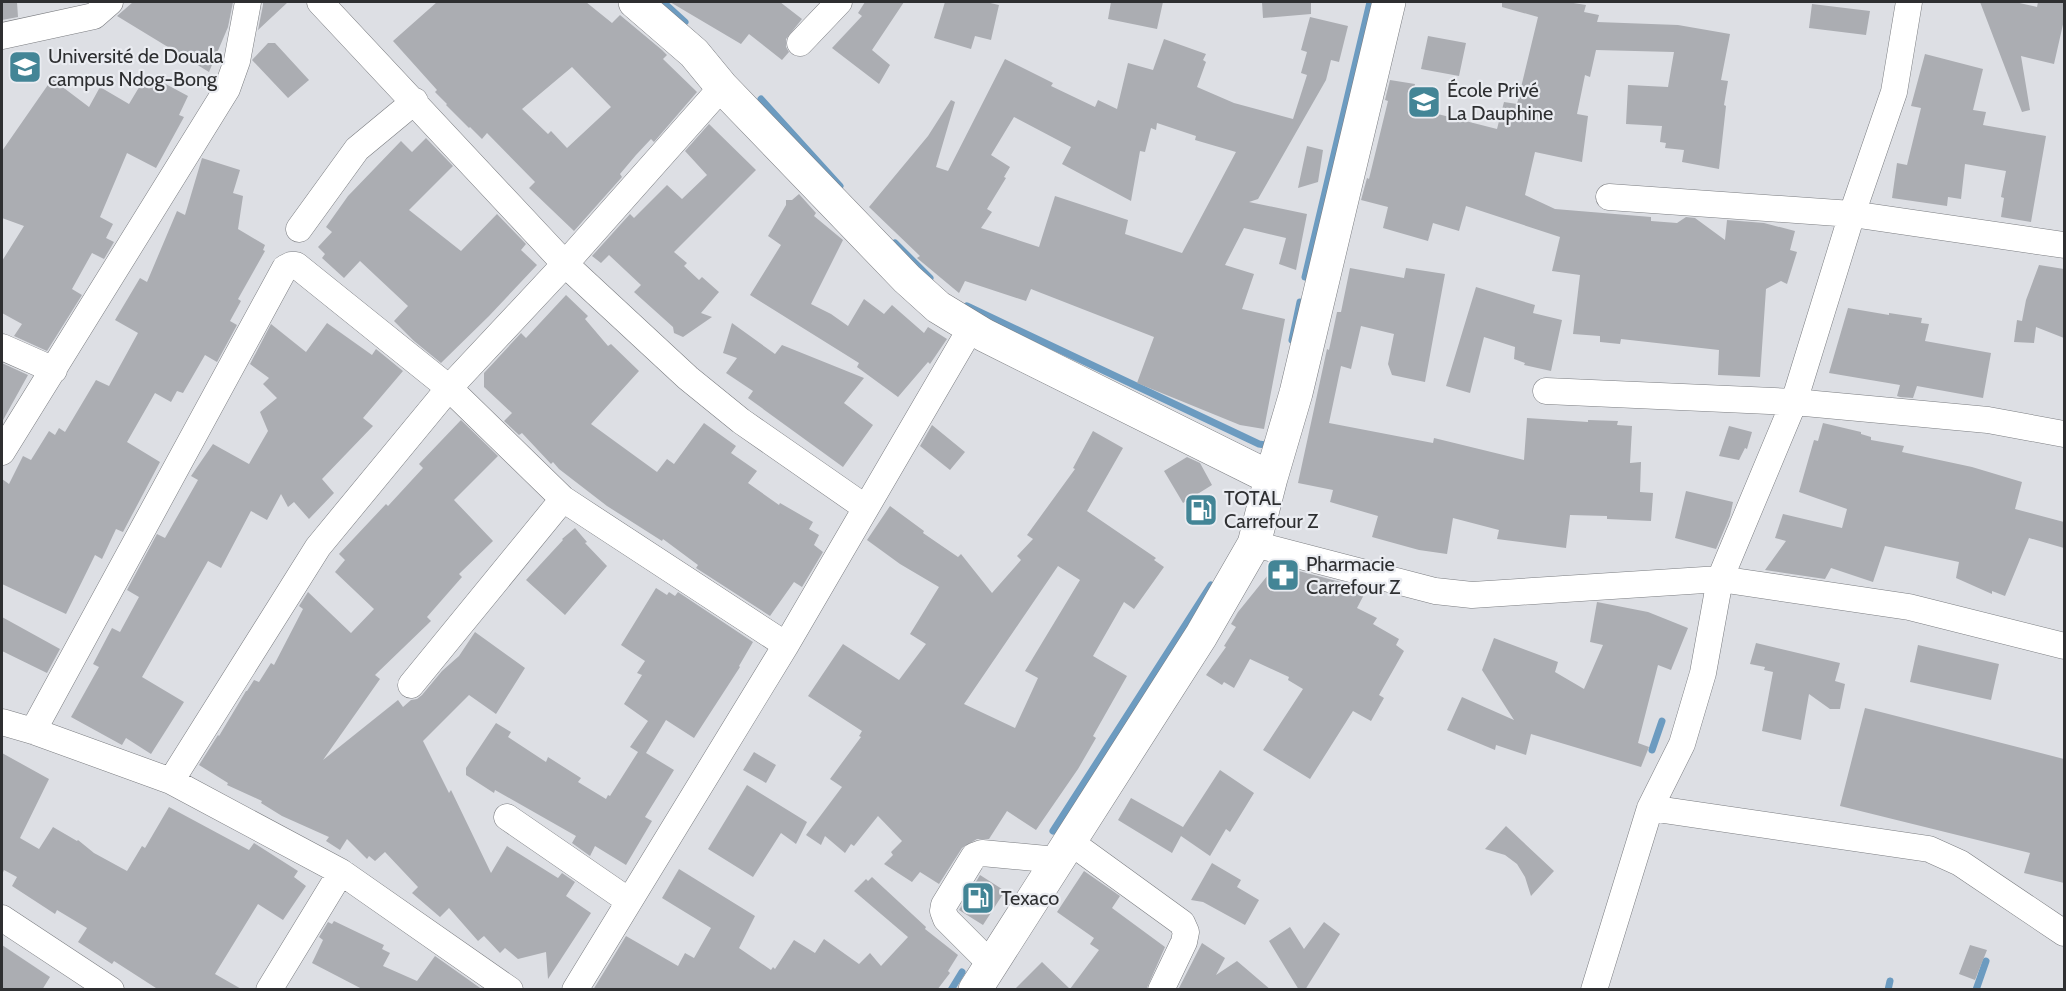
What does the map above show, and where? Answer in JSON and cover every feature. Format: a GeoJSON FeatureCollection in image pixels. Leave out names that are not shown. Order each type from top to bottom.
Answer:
{"type":"FeatureCollection","features":[{"type":"Feature","properties":{"kind":"main road"},"geometry":{"type":"LineString","coordinates":[[635,2],[694,53],[722,87],[907,279],[938,307],[972,328],[1271,478]]}},
{"type":"Feature","properties":{"kind":"main road"},"geometry":{"type":"LineString","coordinates":[[983,977],[1201,636],[1254,544],[1296,393],[1389,2]]}},
{"type":"Feature","properties":{"kind":"street"},"geometry":{"type":"LineString","coordinates":[[2,452],[226,89],[237,61],[248,2]]}},
{"type":"Feature","properties":{"kind":"street"},"geometry":{"type":"LineString","coordinates":[[320,2],[565,264],[712,400],[866,508]]}},
{"type":"Feature","properties":{"kind":"street"},"geometry":{"type":"LineString","coordinates":[[800,43],[839,2]]}},
{"type":"Feature","properties":{"kind":"street"},"geometry":{"type":"LineString","coordinates":[[1594,990],[1650,808],[1682,744],[1703,673],[1720,579],[1794,402],[1852,214],[1894,92],[1909,2]]}},
{"type":"Feature","properties":{"kind":"street"},"geometry":{"type":"LineString","coordinates":[[2,36],[95,6]]}},
{"type":"Feature","properties":{"kind":"street"},"geometry":{"type":"LineString","coordinates":[[171,782],[308,561],[449,388],[565,264],[722,87]]}},
{"type":"Feature","properties":{"kind":"street"},"geometry":{"type":"LineString","coordinates":[[299,229],[357,149],[415,101]]}},
{"type":"Feature","properties":{"kind":"street"},"geometry":{"type":"LineString","coordinates":[[1609,197],[1852,214],[2064,245]]}},
{"type":"Feature","properties":{"kind":"street"},"geometry":{"type":"LineString","coordinates":[[33,730],[285,268],[291,265],[296,265],[449,388],[563,499],[786,645]]}},
{"type":"Feature","properties":{"kind":"street"},"geometry":{"type":"LineString","coordinates":[[575,990],[786,645],[972,328]]}},
{"type":"Feature","properties":{"kind":"street"},"geometry":{"type":"LineString","coordinates":[[2,347],[54,370]]}},
{"type":"Feature","properties":{"kind":"street"},"geometry":{"type":"LineString","coordinates":[[1546,391],[1794,402],[1988,420],[2064,434]]}},
{"type":"Feature","properties":{"kind":"street"},"geometry":{"type":"LineString","coordinates":[[411,685],[563,499]]}},
{"type":"Feature","properties":{"kind":"street"},"geometry":{"type":"LineString","coordinates":[[1254,544],[1435,591],[1472,595],[1720,579],[1909,607],[2064,646]]}},
{"type":"Feature","properties":{"kind":"street"},"geometry":{"type":"LineString","coordinates":[[2,722],[33,730],[171,782],[341,872],[510,990]]}},
{"type":"Feature","properties":{"kind":"street"},"geometry":{"type":"LineString","coordinates":[[1650,808],[1929,849],[1960,863],[2064,933]]}},
{"type":"Feature","properties":{"kind":"street"},"geometry":{"type":"LineString","coordinates":[[507,817],[629,901]]}},
{"type":"Feature","properties":{"kind":"street"},"geometry":{"type":"LineString","coordinates":[[983,977],[943,911],[944,905],[974,856],[982,853],[1063,850],[1182,923],[1186,932],[1184,942],[1161,990]]}},
{"type":"Feature","properties":{"kind":"street"},"geometry":{"type":"LineString","coordinates":[[269,990],[341,872]]}},
{"type":"Feature","properties":{"kind":"street"},"geometry":{"type":"LineString","coordinates":[[2,918],[111,990]]}},
{"type":"Feature","properties":{"kind":"building"},"geometry":{"type":"Polygon","coordinates":[[[2,2],[17,2],[18,17],[2,20],[2,2]]]}},
{"type":"Feature","properties":{"kind":"building"},"geometry":{"type":"Polygon","coordinates":[[[133,2],[233,2],[228,27],[209,72],[117,16],[133,2]]]}},
{"type":"Feature","properties":{"kind":"building"},"geometry":{"type":"Polygon","coordinates":[[[263,2],[288,2],[258,30],[263,5],[263,2]]]}},
{"type":"Feature","properties":{"kind":"building"},"geometry":{"type":"Polygon","coordinates":[[[437,2],[586,2],[612,23],[620,15],[667,55],[663,59],[697,92],[654,142],[651,139],[636,155],[620,174],[622,177],[574,231],[529,188],[535,182],[487,133],[482,139],[446,105],[435,92],[437,90],[393,41],[437,2]],[[572,67],[522,109],[548,134],[551,131],[567,148],[611,107],[572,67]]]}},
{"type":"Feature","properties":{"kind":"building"},"geometry":{"type":"Polygon","coordinates":[[[670,2],[780,2],[802,19],[786,39],[789,52],[782,60],[749,34],[741,44],[670,2]]]}},
{"type":"Feature","properties":{"kind":"building"},"geometry":{"type":"Polygon","coordinates":[[[865,2],[904,2],[872,50],[890,65],[879,84],[832,48],[862,16],[858,13],[865,2]]]}},
{"type":"Feature","properties":{"kind":"building"},"geometry":{"type":"Polygon","coordinates":[[[945,2],[986,2],[999,5],[991,40],[975,36],[971,49],[934,38],[945,2]]]}},
{"type":"Feature","properties":{"kind":"building"},"geometry":{"type":"Polygon","coordinates":[[[1111,2],[1163,2],[1157,29],[1108,19],[1111,2]]]}},
{"type":"Feature","properties":{"kind":"building"},"geometry":{"type":"Polygon","coordinates":[[[1262,2],[1311,2],[1311,14],[1263,18],[1262,2]]]}},
{"type":"Feature","properties":{"kind":"building"},"geometry":{"type":"Polygon","coordinates":[[[1502,2],[1567,2],[1586,5],[1584,12],[1599,15],[1597,22],[1678,25],[1730,34],[1721,80],[1728,81],[1719,169],[1682,162],[1684,150],[1665,148],[1666,143],[1660,142],[1662,126],[1626,124],[1628,85],[1668,87],[1674,52],[1596,50],[1590,77],[1585,75],[1577,114],[1588,116],[1582,162],[1535,152],[1525,195],[1555,209],[1651,217],[1651,221],[1677,223],[1686,217],[1695,218],[1725,240],[1727,220],[1764,223],[1795,231],[1790,250],[1797,252],[1787,284],[1781,281],[1766,289],[1760,377],[1718,375],[1719,350],[1621,339],[1620,344],[1600,342],[1600,336],[1573,334],[1580,275],[1552,271],[1560,237],[1466,206],[1459,231],[1433,223],[1428,241],[1383,228],[1388,207],[1361,200],[1367,178],[1369,179],[1388,101],[1385,100],[1390,80],[1415,84],[1410,107],[1497,129],[1504,102],[1517,104],[1538,17],[1502,7],[1502,2]]]}},
{"type":"Feature","properties":{"kind":"building"},"geometry":{"type":"Polygon","coordinates":[[[1980,2],[2015,2],[2037,7],[2038,2],[2064,2],[2064,20],[2054,64],[2021,56],[2030,110],[2022,112],[1980,2]]]}},
{"type":"Feature","properties":{"kind":"building"},"geometry":{"type":"Polygon","coordinates":[[[1812,4],[1870,11],[1866,35],[1809,28],[1812,4]]]}},
{"type":"Feature","properties":{"kind":"building"},"geometry":{"type":"Polygon","coordinates":[[[1310,17],[1348,26],[1339,62],[1331,60],[1326,80],[1258,199],[1249,202],[1307,214],[1296,270],[1279,264],[1286,238],[1244,228],[1225,265],[1254,274],[1242,309],[1285,319],[1264,429],[1240,425],[1137,383],[1154,337],[1031,289],[1026,301],[965,281],[959,293],[917,258],[920,256],[869,207],[928,136],[951,100],[955,102],[936,167],[948,171],[1005,59],[1053,83],[1051,86],[1095,107],[1098,100],[1117,109],[1128,63],[1153,70],[1164,39],[1206,54],[1203,60],[1206,62],[1197,87],[1234,103],[1293,119],[1307,75],[1301,73],[1307,52],[1301,50],[1310,17]],[[1014,117],[991,155],[1010,167],[987,209],[992,212],[981,228],[1039,247],[1055,196],[1128,220],[1125,234],[1182,253],[1236,152],[1195,140],[1196,136],[1157,123],[1156,130],[1151,128],[1145,152],[1140,151],[1131,201],[1062,164],[1071,147],[1014,117]]]}},
{"type":"Feature","properties":{"kind":"building"},"geometry":{"type":"Polygon","coordinates":[[[1428,36],[1466,43],[1459,76],[1421,69],[1428,36]]]}},
{"type":"Feature","properties":{"kind":"building"},"geometry":{"type":"Polygon","coordinates":[[[268,43],[275,43],[309,80],[288,98],[252,60],[268,43]]]}},
{"type":"Feature","properties":{"kind":"building"},"geometry":{"type":"Polygon","coordinates":[[[1925,54],[1983,69],[1973,110],[1986,112],[1983,125],[2046,136],[2031,222],[2001,217],[2004,198],[2001,197],[2006,171],[1965,164],[1961,199],[1948,197],[1947,206],[1892,198],[1897,163],[1907,165],[1921,108],[1911,106],[1925,54]]]}},
{"type":"Feature","properties":{"kind":"building"},"geometry":{"type":"Polygon","coordinates":[[[147,74],[188,96],[179,115],[184,117],[156,168],[127,153],[100,217],[113,224],[106,238],[114,242],[104,259],[92,253],[72,289],[82,295],[47,351],[14,336],[22,324],[2,313],[2,261],[24,226],[2,218],[2,151],[52,79],[89,107],[100,87],[129,104],[147,74]]]}},
{"type":"Feature","properties":{"kind":"building"},"geometry":{"type":"Polygon","coordinates":[[[709,124],[756,170],[674,252],[687,263],[684,266],[699,280],[702,277],[719,292],[701,313],[712,317],[683,337],[674,333],[673,327],[634,292],[641,285],[609,255],[601,263],[592,256],[630,214],[634,218],[667,185],[682,199],[707,175],[685,151],[709,124]]]}},
{"type":"Feature","properties":{"kind":"building"},"geometry":{"type":"Polygon","coordinates":[[[426,138],[453,166],[409,210],[461,251],[497,214],[526,244],[521,250],[537,265],[441,363],[394,321],[408,306],[360,261],[344,278],[322,258],[325,254],[318,247],[332,232],[326,227],[348,196],[401,141],[412,152],[426,138]]]}},
{"type":"Feature","properties":{"kind":"building"},"geometry":{"type":"Polygon","coordinates":[[[1307,146],[1323,150],[1318,182],[1298,188],[1307,146]]]}},
{"type":"Feature","properties":{"kind":"building"},"geometry":{"type":"Polygon","coordinates":[[[202,158],[240,170],[233,193],[243,196],[238,229],[265,245],[263,250],[265,251],[238,299],[241,301],[230,321],[237,325],[217,362],[205,355],[183,393],[177,391],[171,402],[155,393],[127,442],[160,462],[123,532],[116,529],[102,559],[95,555],[66,614],[2,584],[2,479],[9,484],[23,456],[31,460],[49,431],[55,435],[59,428],[65,432],[96,380],[109,386],[138,333],[115,320],[140,278],[147,282],[177,211],[185,215],[202,158]]]}},
{"type":"Feature","properties":{"kind":"building"},"geometry":{"type":"Polygon","coordinates":[[[799,194],[816,213],[814,216],[843,240],[811,304],[848,326],[864,299],[884,314],[892,305],[924,333],[928,327],[947,339],[930,364],[928,362],[898,397],[857,367],[859,363],[750,295],[781,245],[768,236],[786,205],[786,200],[792,200],[799,194]]]}},
{"type":"Feature","properties":{"kind":"building"},"geometry":{"type":"Polygon","coordinates":[[[2039,265],[2064,269],[2064,338],[2036,327],[2034,343],[2014,342],[2017,320],[2022,321],[2026,300],[2039,265]]]}},
{"type":"Feature","properties":{"kind":"building"},"geometry":{"type":"Polygon","coordinates":[[[1350,268],[1404,278],[1406,268],[1445,274],[1425,382],[1392,375],[1388,364],[1394,334],[1361,326],[1351,369],[1341,366],[1329,423],[1433,443],[1434,438],[1524,460],[1527,418],[1588,422],[1588,420],[1618,421],[1617,425],[1632,426],[1630,463],[1641,462],[1640,492],[1653,493],[1651,521],[1570,515],[1566,548],[1497,539],[1499,530],[1453,518],[1447,554],[1419,550],[1372,537],[1378,516],[1330,502],[1333,490],[1298,483],[1327,349],[1329,350],[1337,312],[1341,312],[1350,268]]]}},
{"type":"Feature","properties":{"kind":"building"},"geometry":{"type":"Polygon","coordinates":[[[1476,287],[1535,305],[1533,313],[1562,320],[1551,371],[1524,365],[1525,363],[1514,359],[1515,347],[1484,337],[1470,393],[1446,386],[1476,287]]]}},
{"type":"Feature","properties":{"kind":"building"},"geometry":{"type":"Polygon","coordinates":[[[566,295],[588,316],[585,319],[608,346],[611,344],[639,371],[591,424],[657,472],[667,459],[674,464],[704,423],[736,446],[731,453],[757,471],[748,483],[779,505],[780,503],[813,522],[809,529],[819,535],[814,545],[823,552],[802,587],[794,582],[770,616],[696,568],[698,565],[663,539],[662,541],[607,506],[553,462],[551,464],[522,433],[519,435],[504,421],[512,413],[484,387],[484,373],[521,333],[526,338],[566,295]]]}},
{"type":"Feature","properties":{"kind":"building"},"geometry":{"type":"Polygon","coordinates":[[[1848,308],[1922,318],[1921,323],[1929,324],[1925,341],[1991,353],[1983,398],[1917,386],[1913,398],[1900,397],[1897,396],[1900,385],[1829,373],[1848,308]]]}},
{"type":"Feature","properties":{"kind":"building"},"geometry":{"type":"Polygon","coordinates":[[[327,323],[372,355],[376,349],[403,371],[363,418],[373,426],[322,479],[334,493],[309,519],[294,502],[288,507],[281,494],[267,520],[251,511],[221,568],[208,561],[142,677],[184,702],[151,754],[126,738],[122,745],[71,717],[99,667],[93,664],[112,628],[120,632],[139,597],[127,590],[157,534],[165,538],[198,480],[191,476],[213,444],[249,464],[268,431],[260,412],[277,398],[263,384],[269,378],[250,364],[271,324],[306,352],[327,323]]]}},
{"type":"Feature","properties":{"kind":"building"},"geometry":{"type":"Polygon","coordinates":[[[732,323],[775,354],[782,345],[864,378],[844,403],[873,425],[843,467],[748,398],[753,391],[726,373],[737,358],[723,353],[732,323]]]}},
{"type":"Feature","properties":{"kind":"building"},"geometry":{"type":"Polygon","coordinates":[[[2,363],[28,375],[2,422],[2,363]]]}},
{"type":"Feature","properties":{"kind":"building"},"geometry":{"type":"Polygon","coordinates":[[[461,420],[498,456],[454,500],[493,541],[459,574],[462,577],[427,617],[431,621],[375,675],[380,679],[323,760],[398,700],[403,707],[422,695],[442,671],[459,656],[475,632],[525,668],[496,714],[469,695],[423,741],[449,793],[451,790],[491,873],[507,846],[558,878],[562,873],[575,882],[566,896],[591,913],[548,979],[546,952],[518,959],[505,948],[500,953],[484,936],[478,941],[449,908],[440,917],[412,893],[418,887],[385,852],[375,861],[369,856],[367,859],[347,839],[340,850],[326,841],[329,837],[282,816],[261,803],[262,801],[227,785],[228,783],[199,765],[254,680],[259,682],[271,663],[274,665],[303,609],[299,606],[308,592],[351,633],[374,609],[335,572],[345,560],[339,554],[423,468],[419,464],[461,420]]]}},
{"type":"Feature","properties":{"kind":"building"},"geometry":{"type":"Polygon","coordinates":[[[1823,423],[1861,432],[1871,437],[1871,440],[1904,446],[1902,452],[1972,467],[2022,482],[2015,509],[2064,522],[2064,548],[2029,538],[2005,596],[1992,591],[1992,594],[1956,578],[1959,562],[1885,546],[1873,582],[1831,568],[1825,579],[1765,570],[1786,541],[1775,538],[1783,514],[1842,528],[1847,509],[1799,492],[1814,440],[1818,441],[1823,423]]]}},
{"type":"Feature","properties":{"kind":"building"},"geometry":{"type":"Polygon","coordinates":[[[932,425],[965,452],[950,470],[920,446],[932,425]]]}},
{"type":"Feature","properties":{"kind":"building"},"geometry":{"type":"Polygon","coordinates":[[[1729,426],[1752,432],[1747,449],[1745,448],[1739,460],[1719,456],[1729,426]]]}},
{"type":"Feature","properties":{"kind":"building"},"geometry":{"type":"Polygon","coordinates":[[[1093,431],[1123,448],[1087,511],[1156,558],[1154,560],[1164,567],[1134,609],[1124,602],[1093,656],[1127,676],[1093,736],[1096,738],[1078,769],[1036,830],[1007,811],[989,839],[977,839],[962,848],[939,884],[920,872],[912,882],[884,864],[893,855],[891,852],[902,841],[878,816],[854,846],[851,844],[845,853],[825,836],[821,845],[806,835],[842,787],[830,779],[861,737],[859,736],[862,731],[808,696],[843,644],[899,680],[926,644],[910,634],[939,587],[900,564],[867,540],[890,506],[958,557],[961,554],[992,593],[1021,560],[1017,556],[1033,539],[1027,535],[1075,469],[1073,468],[1093,431]],[[1058,566],[964,704],[1015,728],[1038,678],[1025,671],[1080,580],[1058,566]]]}},
{"type":"Feature","properties":{"kind":"building"},"geometry":{"type":"Polygon","coordinates":[[[1187,457],[1200,463],[1212,485],[1183,503],[1164,471],[1187,457]]]}},
{"type":"Feature","properties":{"kind":"building"},"geometry":{"type":"Polygon","coordinates":[[[1686,491],[1733,502],[1730,516],[1716,549],[1675,538],[1686,491]]]}},
{"type":"Feature","properties":{"kind":"building"},"geometry":{"type":"Polygon","coordinates":[[[575,528],[587,542],[585,543],[607,566],[565,615],[526,580],[562,539],[575,528]]]}},
{"type":"Feature","properties":{"kind":"building"},"geometry":{"type":"Polygon","coordinates":[[[1276,565],[1367,589],[1357,608],[1377,618],[1373,624],[1399,639],[1396,645],[1404,651],[1379,695],[1384,698],[1371,721],[1353,711],[1310,779],[1263,750],[1303,689],[1288,680],[1289,677],[1250,659],[1234,688],[1224,682],[1222,685],[1206,675],[1226,647],[1224,646],[1236,627],[1231,624],[1238,612],[1276,565]]]}},
{"type":"Feature","properties":{"kind":"building"},"geometry":{"type":"Polygon","coordinates":[[[656,588],[667,595],[669,592],[675,596],[678,592],[753,642],[740,667],[694,738],[666,720],[646,753],[674,770],[645,817],[652,821],[626,865],[595,846],[590,856],[572,843],[576,836],[495,790],[494,793],[466,775],[466,768],[496,723],[511,732],[508,737],[546,762],[548,757],[581,778],[578,782],[606,799],[608,795],[610,796],[638,752],[630,747],[648,721],[624,704],[642,675],[637,673],[645,661],[621,645],[656,588]]]}},
{"type":"Feature","properties":{"kind":"building"},"geometry":{"type":"Polygon","coordinates":[[[1597,602],[1648,612],[1688,628],[1671,670],[1658,665],[1638,743],[1649,747],[1641,767],[1531,734],[1526,755],[1496,745],[1495,750],[1447,730],[1462,697],[1514,720],[1482,670],[1494,638],[1558,662],[1555,672],[1584,689],[1603,645],[1590,642],[1597,602]]]}},
{"type":"Feature","properties":{"kind":"building"},"geometry":{"type":"Polygon","coordinates":[[[2,617],[60,649],[47,673],[2,651],[2,617]]]}},
{"type":"Feature","properties":{"kind":"building"},"geometry":{"type":"Polygon","coordinates":[[[1756,643],[1840,663],[1835,681],[1845,684],[1840,709],[1830,709],[1809,694],[1801,740],[1762,731],[1773,672],[1764,670],[1765,667],[1750,664],[1756,643]]]}},
{"type":"Feature","properties":{"kind":"building"},"geometry":{"type":"Polygon","coordinates":[[[1918,645],[1999,664],[1991,700],[1910,682],[1918,645]]]}},
{"type":"Feature","properties":{"kind":"building"},"geometry":{"type":"Polygon","coordinates":[[[1865,708],[2064,759],[2064,883],[2024,873],[2030,853],[1840,806],[1865,708]]]}},
{"type":"Feature","properties":{"kind":"building"},"geometry":{"type":"Polygon","coordinates":[[[754,752],[776,765],[766,783],[743,770],[754,752]]]}},
{"type":"Feature","properties":{"kind":"building"},"geometry":{"type":"Polygon","coordinates":[[[2,753],[49,779],[20,838],[39,849],[53,827],[127,871],[142,846],[145,848],[169,807],[249,850],[254,843],[298,871],[294,877],[306,886],[283,920],[258,904],[215,974],[243,990],[159,990],[114,961],[112,964],[78,942],[87,928],[57,910],[55,914],[12,886],[17,877],[4,870],[2,875],[2,753]]]}},
{"type":"Feature","properties":{"kind":"building"},"geometry":{"type":"Polygon","coordinates":[[[1220,770],[1254,793],[1230,832],[1226,829],[1210,856],[1181,836],[1172,853],[1118,820],[1131,798],[1183,827],[1220,770]]]}},
{"type":"Feature","properties":{"kind":"building"},"geometry":{"type":"Polygon","coordinates":[[[747,785],[807,822],[796,844],[781,833],[753,877],[708,849],[747,785]]]}},
{"type":"Feature","properties":{"kind":"building"},"geometry":{"type":"Polygon","coordinates":[[[1506,826],[1554,871],[1531,896],[1525,877],[1517,864],[1505,855],[1485,849],[1506,826]]]}},
{"type":"Feature","properties":{"kind":"building"},"geometry":{"type":"Polygon","coordinates":[[[1212,863],[1241,880],[1237,887],[1259,900],[1245,925],[1203,902],[1191,900],[1212,863]]]}},
{"type":"Feature","properties":{"kind":"building"},"geometry":{"type":"Polygon","coordinates":[[[679,869],[755,916],[739,948],[771,970],[773,967],[775,969],[794,940],[815,953],[824,939],[859,964],[870,953],[881,966],[908,937],[854,891],[866,879],[868,881],[872,877],[926,927],[925,929],[958,955],[948,971],[950,973],[937,990],[593,990],[626,936],[678,966],[685,953],[694,958],[711,928],[662,898],[679,869]]]}},
{"type":"Feature","properties":{"kind":"building"},"geometry":{"type":"Polygon","coordinates":[[[1084,871],[1120,896],[1112,908],[1165,947],[1146,990],[1014,990],[1042,962],[1070,989],[1099,950],[1090,944],[1094,938],[1057,912],[1084,871]]]}},
{"type":"Feature","properties":{"kind":"building","name":"Texaco"},"geometry":{"type":"Polygon","coordinates":[[[980,875],[1005,891],[983,925],[959,910],[980,875]]]}},
{"type":"Feature","properties":{"kind":"building"},"geometry":{"type":"Polygon","coordinates":[[[334,921],[384,945],[382,949],[390,953],[383,966],[417,981],[435,956],[483,990],[364,990],[312,963],[323,940],[319,937],[328,922],[332,924],[334,921]]]}},
{"type":"Feature","properties":{"kind":"building"},"geometry":{"type":"Polygon","coordinates":[[[1324,922],[1340,934],[1305,990],[1299,990],[1269,941],[1290,927],[1304,949],[1324,922]]]}},
{"type":"Feature","properties":{"kind":"building"},"geometry":{"type":"Polygon","coordinates":[[[1202,943],[1225,958],[1216,975],[1237,961],[1271,990],[1178,990],[1202,943]]]}},
{"type":"Feature","properties":{"kind":"building"},"geometry":{"type":"Polygon","coordinates":[[[2,945],[50,977],[42,990],[2,990],[2,945]]]}},
{"type":"Feature","properties":{"kind":"building"},"geometry":{"type":"Polygon","coordinates":[[[1970,945],[1987,950],[1975,980],[1959,974],[1970,945]]]}},
{"type":"Feature","properties":{"kind":"waterway"},"geometry":{"type":"LineString","coordinates":[[663,2],[685,22]]}},
{"type":"Feature","properties":{"kind":"waterway"},"geometry":{"type":"LineString","coordinates":[[1305,277],[1370,2]]}},
{"type":"Feature","properties":{"kind":"waterway"},"geometry":{"type":"LineString","coordinates":[[761,99],[840,186]]}},
{"type":"Feature","properties":{"kind":"waterway"},"geometry":{"type":"LineString","coordinates":[[895,243],[930,278]]}},
{"type":"Feature","properties":{"kind":"waterway"},"geometry":{"type":"LineString","coordinates":[[1292,340],[1300,302]]}},
{"type":"Feature","properties":{"kind":"waterway"},"geometry":{"type":"LineString","coordinates":[[967,306],[1259,444],[1265,445],[1270,439]]}},
{"type":"Feature","properties":{"kind":"waterway"},"geometry":{"type":"LineString","coordinates":[[1053,831],[1211,585]]}},
{"type":"Feature","properties":{"kind":"waterway"},"geometry":{"type":"LineString","coordinates":[[1652,750],[1662,721]]}},
{"type":"Feature","properties":{"kind":"waterway"},"geometry":{"type":"LineString","coordinates":[[1976,990],[1986,961]]}},
{"type":"Feature","properties":{"kind":"waterway"},"geometry":{"type":"LineString","coordinates":[[951,990],[962,972]]}},
{"type":"Feature","properties":{"kind":"waterway"},"geometry":{"type":"LineString","coordinates":[[1888,990],[1890,981]]}},
{"type":"Feature","properties":{"kind":"place","name":"Université de Douala campus Ndog-Bong"},"geometry":{"type":"Point","coordinates":[25,67]}},
{"type":"Feature","properties":{"kind":"place","name":"École Privé La Dauphine"},"geometry":{"type":"Point","coordinates":[1424,102]}},
{"type":"Feature","properties":{"kind":"place","name":"TOTAL Carrefour Z"},"geometry":{"type":"Point","coordinates":[1201,510]}},
{"type":"Feature","properties":{"kind":"place","name":"Pharmacie Carrefour Z"},"geometry":{"type":"Point","coordinates":[1283,575]}},
{"type":"Feature","properties":{"kind":"place","name":"Texaco"},"geometry":{"type":"Point","coordinates":[978,898]}}]}
